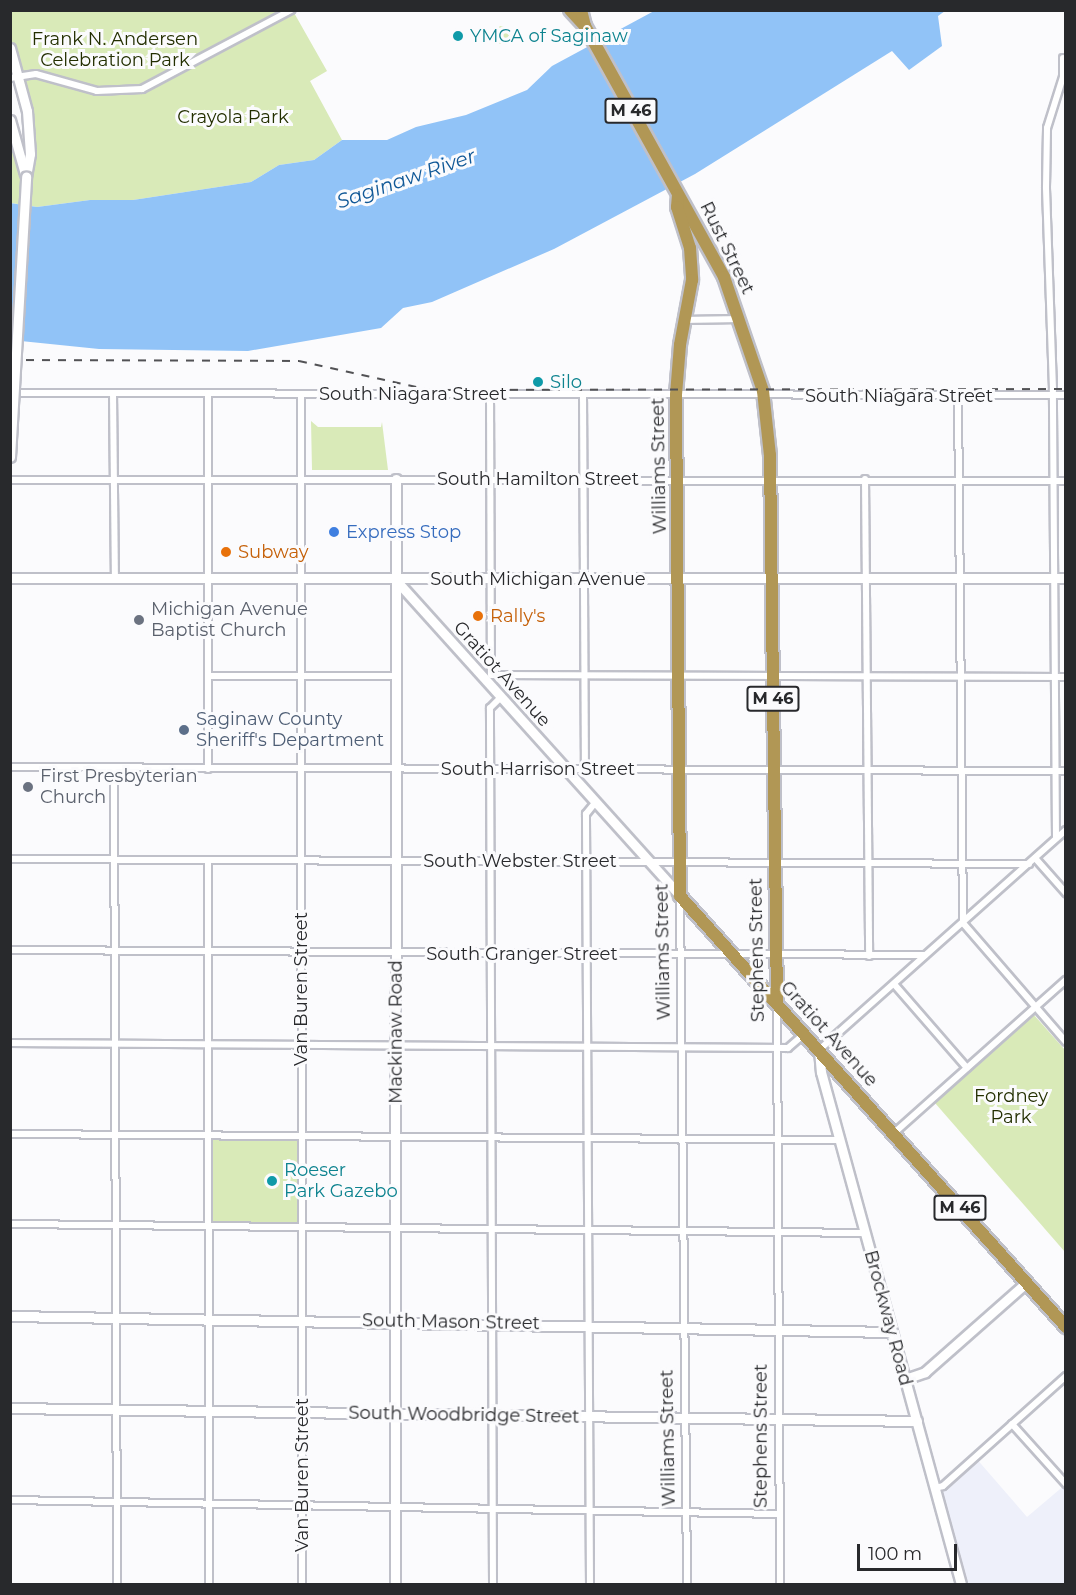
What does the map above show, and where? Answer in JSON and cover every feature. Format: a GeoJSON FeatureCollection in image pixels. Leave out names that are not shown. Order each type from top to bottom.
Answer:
{"type":"FeatureCollection","features":[{"type":"Feature","properties":{"kind":"highway","name":"M 46"},"geometry":{"type":"LineString","coordinates":[[570,10],[585,26],[678,195]]}},
{"type":"Feature","properties":{"kind":"highway","name":"M 46"},"geometry":{"type":"LineString","coordinates":[[581,10],[585,26]]}},
{"type":"Feature","properties":{"kind":"highway","name":"Rust Street"},"geometry":{"type":"LineString","coordinates":[[678,195],[713,254],[741,319]]}},
{"type":"Feature","properties":{"kind":"highway","name":"Williams Street"},"geometry":{"type":"LineString","coordinates":[[678,195],[677,207],[691,259],[676,395],[680,896]]}},
{"type":"Feature","properties":{"kind":"highway","name":"Stephens Street"},"geometry":{"type":"LineString","coordinates":[[741,319],[763,395],[771,479],[777,1004]]}},
{"type":"Feature","properties":{"kind":"highway","name":"Gratiot Avenue"},"geometry":{"type":"LineString","coordinates":[[680,896],[1065,1327]]}},
{"type":"Feature","properties":{"kind":"main road"},"geometry":{"type":"LineString","coordinates":[[10,48],[30,141],[10,457]]}},
{"type":"Feature","properties":{"kind":"main road"},"geometry":{"type":"LineString","coordinates":[[10,120],[26,176]]}},
{"type":"Feature","properties":{"kind":"main road","name":"Mackinaw Road"},"geometry":{"type":"LineString","coordinates":[[395,1584],[396,479]]}},
{"type":"Feature","properties":{"kind":"main road","name":"South Michigan Avenue"},"geometry":{"type":"LineString","coordinates":[[10,578],[1065,578]]}},
{"type":"Feature","properties":{"kind":"main road","name":"Gratiot Avenue"},"geometry":{"type":"LineString","coordinates":[[395,579],[499,699],[680,896]]}},
{"type":"Feature","properties":{"kind":"main road","name":"Brockway Road"},"geometry":{"type":"LineString","coordinates":[[819,1050],[821,1071],[839,1140],[961,1584]]}},
{"type":"Feature","properties":{"kind":"main road"},"geometry":{"type":"LineString","coordinates":[[905,1379],[925,1372],[1026,1283]]}},
{"type":"Feature","properties":{"kind":"main road","name":"South Mason Street"},"geometry":{"type":"LineString","coordinates":[[10,1316],[209,1317],[891,1332]]}},
{"type":"Feature","properties":{"kind":"main road","name":"South Woodbridge Street"},"geometry":{"type":"LineString","coordinates":[[10,1408],[686,1420],[916,1421]]}},
{"type":"Feature","properties":{"kind":"street"},"geometry":{"type":"LineString","coordinates":[[15,76],[48,75],[97,91],[142,89],[291,10]]}},
{"type":"Feature","properties":{"kind":"street"},"geometry":{"type":"LineString","coordinates":[[1056,838],[1053,395],[1047,128],[1063,77],[1063,58]]}},
{"type":"Feature","properties":{"kind":"street"},"geometry":{"type":"LineString","coordinates":[[685,320],[741,319]]}},
{"type":"Feature","properties":{"kind":"street","name":"South Niagara Street"},"geometry":{"type":"LineString","coordinates":[[11,393],[1065,395]]}},
{"type":"Feature","properties":{"kind":"street"},"geometry":{"type":"LineString","coordinates":[[208,393],[208,769]]}},
{"type":"Feature","properties":{"kind":"street"},"geometry":{"type":"LineString","coordinates":[[113,394],[115,579]]}},
{"type":"Feature","properties":{"kind":"street","name":"Van Buren Street"},"geometry":{"type":"LineString","coordinates":[[301,394],[302,1584]]}},
{"type":"Feature","properties":{"kind":"street"},"geometry":{"type":"LineString","coordinates":[[490,395],[492,675]]}},
{"type":"Feature","properties":{"kind":"street"},"geometry":{"type":"LineString","coordinates":[[584,395],[585,769]]}},
{"type":"Feature","properties":{"kind":"street"},"geometry":{"type":"LineString","coordinates":[[958,396],[963,922],[1065,1042]]}},
{"type":"Feature","properties":{"kind":"street"},"geometry":{"type":"LineString","coordinates":[[865,479],[869,956]]}},
{"type":"Feature","properties":{"kind":"street","name":"South Hamilton Street"},"geometry":{"type":"LineString","coordinates":[[10,480],[865,479],[1065,481]]}},
{"type":"Feature","properties":{"kind":"street"},"geometry":{"type":"LineString","coordinates":[[484,682],[492,675],[1065,677]]}},
{"type":"Feature","properties":{"kind":"street"},"geometry":{"type":"LineString","coordinates":[[208,676],[397,676]]}},
{"type":"Feature","properties":{"kind":"street"},"geometry":{"type":"LineString","coordinates":[[492,1584],[490,708],[499,699]]}},
{"type":"Feature","properties":{"kind":"street","name":"South Harrison Street"},"geometry":{"type":"LineString","coordinates":[[10,766],[208,769],[1065,771]]}},
{"type":"Feature","properties":{"kind":"street"},"geometry":{"type":"LineString","coordinates":[[114,768],[117,1584]]}},
{"type":"Feature","properties":{"kind":"street"},"geometry":{"type":"LineString","coordinates":[[590,1584],[585,814],[595,803]]}},
{"type":"Feature","properties":{"kind":"street"},"geometry":{"type":"LineString","coordinates":[[819,1050],[1065,830]]}},
{"type":"Feature","properties":{"kind":"street"},"geometry":{"type":"LineString","coordinates":[[1035,858],[1065,893]]}},
{"type":"Feature","properties":{"kind":"street","name":"South Webster Street"},"geometry":{"type":"LineString","coordinates":[[10,859],[1029,864]]}},
{"type":"Feature","properties":{"kind":"street"},"geometry":{"type":"LineString","coordinates":[[208,860],[209,1584]]}},
{"type":"Feature","properties":{"kind":"street","name":"Williams Street"},"geometry":{"type":"LineString","coordinates":[[680,896],[687,1584]]}},
{"type":"Feature","properties":{"kind":"street","name":"South Granger Street"},"geometry":{"type":"LineString","coordinates":[[10,950],[924,956]]}},
{"type":"Feature","properties":{"kind":"street"},"geometry":{"type":"LineString","coordinates":[[894,1133],[1065,980]]}},
{"type":"Feature","properties":{"kind":"street"},"geometry":{"type":"LineString","coordinates":[[894,984],[967,1068]]}},
{"type":"Feature","properties":{"kind":"street","name":"Stephens Street"},"geometry":{"type":"LineString","coordinates":[[777,1004],[775,1046],[780,1584]]}},
{"type":"Feature","properties":{"kind":"street"},"geometry":{"type":"LineString","coordinates":[[10,1043],[775,1046],[789,1048],[804,1034]]}},
{"type":"Feature","properties":{"kind":"street"},"geometry":{"type":"LineString","coordinates":[[10,1134],[839,1140]]}},
{"type":"Feature","properties":{"kind":"street"},"geometry":{"type":"LineString","coordinates":[[10,1224],[301,1229],[864,1233]]}},
{"type":"Feature","properties":{"kind":"street"},"geometry":{"type":"LineString","coordinates":[[935,1488],[1065,1376]]}},
{"type":"Feature","properties":{"kind":"street"},"geometry":{"type":"LineString","coordinates":[[1012,1424],[1065,1484]]}},
{"type":"Feature","properties":{"kind":"street"},"geometry":{"type":"LineString","coordinates":[[10,1500],[779,1514]]}},
{"type":"Feature","properties":{"kind":"shaded area"},"geometry":{"type":"Polygon","coordinates":[[[975,1457],[1027,1517],[1066,1484],[1065,1584],[961,1584],[935,1488],[975,1457]]]}},
{"type":"Feature","properties":{"kind":"green space","name":"Crayola Park"},"geometry":{"type":"Polygon","coordinates":[[[11,11],[293,11],[327,71],[310,81],[342,140],[314,160],[279,165],[251,182],[133,200],[90,200],[37,207],[11,203],[10,120],[25,174],[30,141],[11,48],[11,11]]]}},
{"type":"Feature","properties":{"kind":"green space"},"geometry":{"type":"Polygon","coordinates":[[[496,26],[504,26],[509,31],[507,42],[496,44],[491,39],[491,31],[496,26]]]}},
{"type":"Feature","properties":{"kind":"green space"},"geometry":{"type":"Polygon","coordinates":[[[311,421],[318,427],[381,427],[382,422],[388,470],[312,470],[311,421]]]}},
{"type":"Feature","properties":{"kind":"green space","name":"Fordney Park"},"geometry":{"type":"Polygon","coordinates":[[[1034,1015],[1065,1050],[1065,1252],[935,1103],[1034,1015]]]}},
{"type":"Feature","properties":{"kind":"green space"},"geometry":{"type":"Polygon","coordinates":[[[212,1140],[297,1140],[297,1223],[212,1223],[212,1140]]]}},
{"type":"Feature","properties":{"kind":"water","name":"Saginaw River"},"geometry":{"type":"Polygon","coordinates":[[[654,11],[945,11],[938,16],[942,46],[909,70],[892,51],[695,174],[554,249],[432,302],[403,308],[381,328],[248,351],[99,349],[11,340],[10,203],[37,207],[90,200],[133,200],[251,182],[279,165],[314,160],[342,140],[387,140],[416,127],[466,115],[527,90],[552,66],[654,11]]]}},
{"type":"Feature","properties":{"kind":"railway"},"geometry":{"type":"LineString","coordinates":[[10,360],[299,361],[430,390],[1066,389]]}},
{"type":"Feature","properties":{"kind":"place","name":"YMCA of Saginaw"},"geometry":{"type":"Point","coordinates":[458,36]}},
{"type":"Feature","properties":{"kind":"place","name":"Silo"},"geometry":{"type":"Point","coordinates":[538,382]}},
{"type":"Feature","properties":{"kind":"place","name":"Express Stop"},"geometry":{"type":"Point","coordinates":[334,532]}},
{"type":"Feature","properties":{"kind":"place","name":"Subway"},"geometry":{"type":"Point","coordinates":[226,552]}},
{"type":"Feature","properties":{"kind":"place","name":"Rally's"},"geometry":{"type":"Point","coordinates":[478,616]}},
{"type":"Feature","properties":{"kind":"place","name":"Michigan Avenue Baptist Church"},"geometry":{"type":"Point","coordinates":[139,620]}},
{"type":"Feature","properties":{"kind":"place","name":"Saginaw County Sheriff's Department"},"geometry":{"type":"Point","coordinates":[184,730]}},
{"type":"Feature","properties":{"kind":"place","name":"First Presbyterian Church"},"geometry":{"type":"Point","coordinates":[28,787]}},
{"type":"Feature","properties":{"kind":"place","name":"Roeser Park Gazebo"},"geometry":{"type":"Point","coordinates":[272,1181]}},
{"type":"Feature","properties":{"kind":"park label","name":"Frank N. Andersen Celebration Park"},"geometry":{"type":"Point","coordinates":[115,50]}}]}
